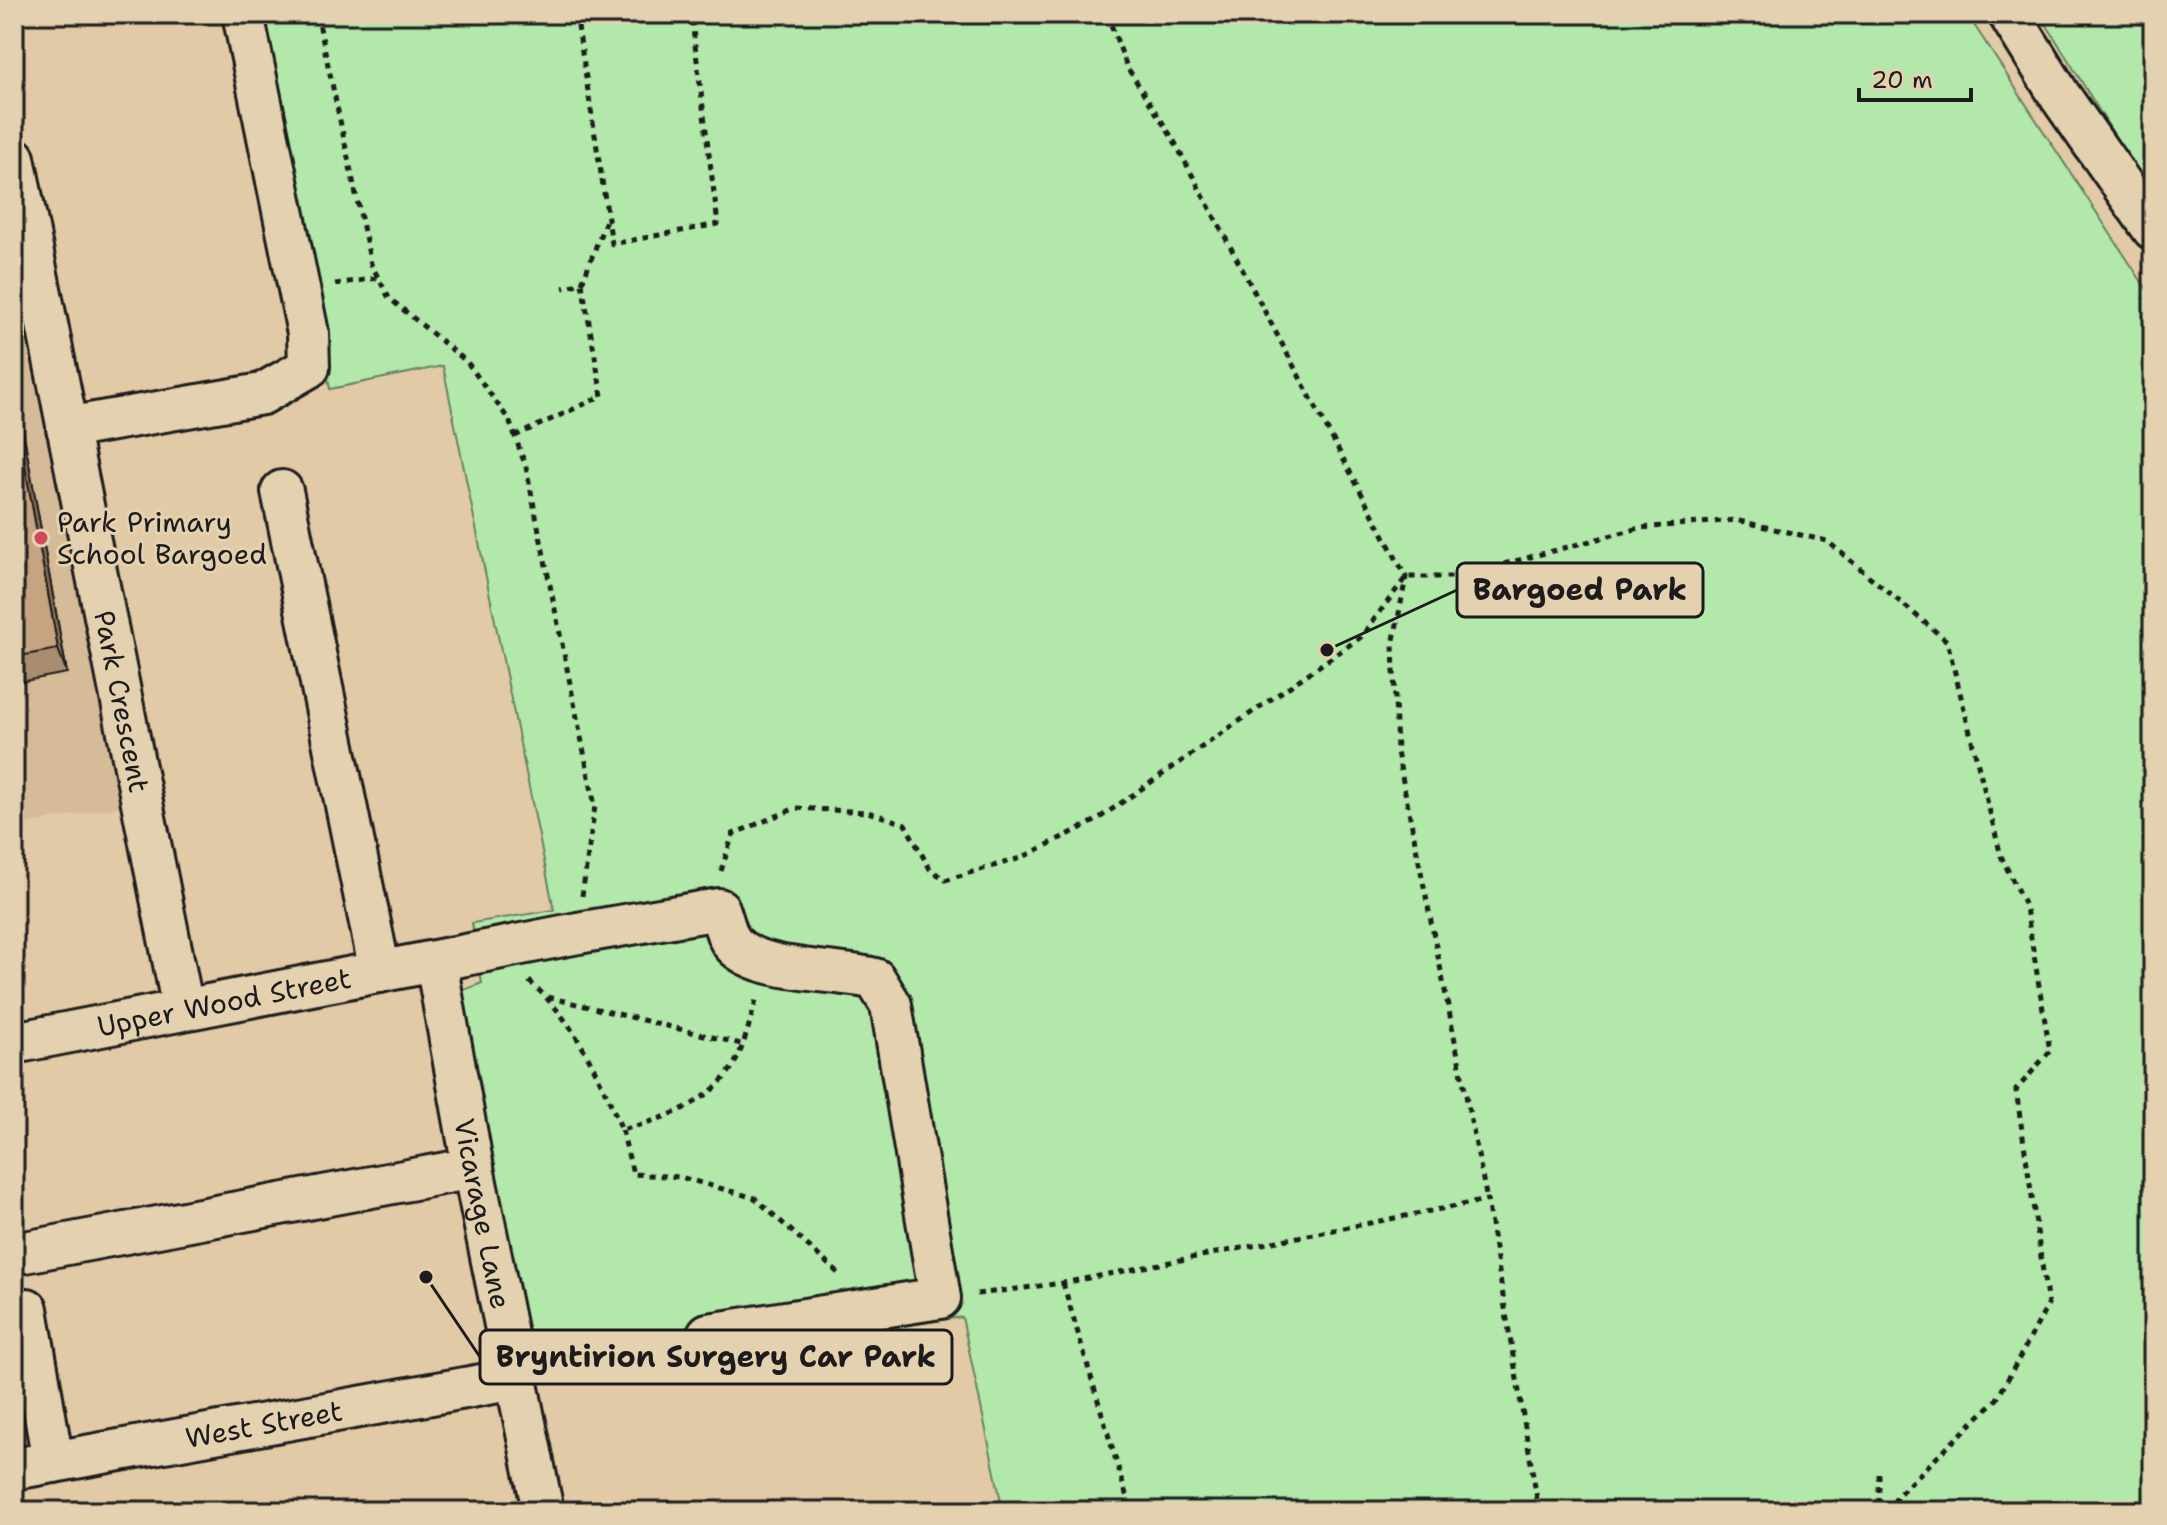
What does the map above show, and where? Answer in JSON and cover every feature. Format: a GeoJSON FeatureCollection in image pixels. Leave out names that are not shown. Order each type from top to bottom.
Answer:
{"type":"FeatureCollection","features":[{"type":"Feature","properties":{"kind":"street"},"geometry":{"type":"LineString","coordinates":[[67,428],[262,394],[309,367],[308,333],[243,14]]}},
{"type":"Feature","properties":{"kind":"street"},"geometry":{"type":"LineString","coordinates":[[2009,14],[2060,96],[2153,229]]}},
{"type":"Feature","properties":{"kind":"street","name":"Park Crescent"},"geometry":{"type":"LineString","coordinates":[[14,158],[183,1009]]}},
{"type":"Feature","properties":{"kind":"street"},"geometry":{"type":"LineString","coordinates":[[282,491],[380,972]]}},
{"type":"Feature","properties":{"kind":"street"},"geometry":{"type":"LineString","coordinates":[[708,1334],[940,1298],[891,1005],[875,979],[842,971],[766,965],[732,943],[719,909]]}},
{"type":"Feature","properties":{"kind":"street","name":"Upper Wood Street"},"geometry":{"type":"LineString","coordinates":[[14,1043],[520,944],[719,909]]}},
{"type":"Feature","properties":{"kind":"street","name":"Vicarage Lane"},"geometry":{"type":"LineString","coordinates":[[436,962],[473,1168],[543,1511]]}},
{"type":"Feature","properties":{"kind":"street"},"geometry":{"type":"LineString","coordinates":[[15,1246],[473,1168]]}},
{"type":"Feature","properties":{"kind":"street"},"geometry":{"type":"LineString","coordinates":[[27,1309],[53,1462]]}},
{"type":"Feature","properties":{"kind":"street","name":"West Street"},"geometry":{"type":"LineString","coordinates":[[14,1469],[515,1379]]}},
{"type":"Feature","properties":{"kind":"path"},"geometry":{"type":"LineString","coordinates":[[317,14],[371,264],[389,298],[467,362],[509,420],[526,467],[595,806],[578,933]]}},
{"type":"Feature","properties":{"kind":"path"},"geometry":{"type":"LineString","coordinates":[[576,14],[612,244],[718,224],[691,14]]}},
{"type":"Feature","properties":{"kind":"path"},"geometry":{"type":"LineString","coordinates":[[1107,14],[1127,67],[1173,139],[1406,577],[1393,645],[1397,752],[1487,1200],[1539,1511]]}},
{"type":"Feature","properties":{"kind":"path"},"geometry":{"type":"LineString","coordinates":[[515,436],[602,396],[582,283],[607,217]]}},
{"type":"Feature","properties":{"kind":"path"},"geometry":{"type":"LineString","coordinates":[[563,288],[582,283]]}},
{"type":"Feature","properties":{"kind":"path"},"geometry":{"type":"LineString","coordinates":[[1406,577],[1455,577],[1639,528],[1735,520],[1827,541],[1947,641],[2001,856],[2026,908],[2050,1051],[2016,1090],[2048,1305],[1997,1399],[1898,1495],[1889,1511]]}},
{"type":"Feature","properties":{"kind":"path"},"geometry":{"type":"LineString","coordinates":[[719,909],[719,875],[733,834],[796,808],[868,812],[905,824],[930,869],[945,880],[1021,858],[1095,821],[1361,637],[1406,577]]}},
{"type":"Feature","properties":{"kind":"path"},"geometry":{"type":"LineString","coordinates":[[520,944],[525,978],[547,997],[590,1056],[622,1130],[633,1174],[680,1177],[755,1198],[842,1276]]}},
{"type":"Feature","properties":{"kind":"path"},"geometry":{"type":"LineString","coordinates":[[622,1130],[668,1118],[696,1101],[730,1072],[766,965]]}},
{"type":"Feature","properties":{"kind":"path"},"geometry":{"type":"LineString","coordinates":[[547,997],[618,1011],[741,1044]]}},
{"type":"Feature","properties":{"kind":"path"},"geometry":{"type":"LineString","coordinates":[[940,1298],[1063,1283],[1487,1200]]}},
{"type":"Feature","properties":{"kind":"path"},"geometry":{"type":"LineString","coordinates":[[1063,1283],[1131,1511]]}},
{"type":"Feature","properties":{"kind":"path"},"geometry":{"type":"LineString","coordinates":[[1879,1474],[1879,1511]]}},
{"type":"Feature","properties":{"kind":"shaded area","name":"Park Primary School Bargoed"},"geometry":{"type":"Polygon","coordinates":[[[14,270],[124,806],[14,826],[14,270]]]}},
{"type":"Feature","properties":{"kind":"green space"},"geometry":{"type":"Polygon","coordinates":[[[259,14],[1967,14],[2153,299],[2153,1511],[1003,1511],[962,1317],[528,1383],[461,991],[482,983],[472,923],[554,910],[443,366],[330,389],[259,14]]]}},
{"type":"Feature","properties":{"kind":"green space"},"geometry":{"type":"Polygon","coordinates":[[[2040,14],[2153,14],[2153,198],[2040,14]]]}},
{"type":"Feature","properties":{"kind":"building"},"geometry":{"type":"Polygon","coordinates":[[[14,406],[58,649],[14,657],[14,406]]]}},
{"type":"Feature","properties":{"kind":"place","name":"Park Primary School Bargoed"},"geometry":{"type":"Point","coordinates":[41,538]}},
{"type":"Feature","properties":{"kind":"place","name":"Bargoed Park"},"geometry":{"type":"Point","coordinates":[1327,650]}},
{"type":"Feature","properties":{"kind":"place","name":"Bryntirion Surgery Car Park"},"geometry":{"type":"Point","coordinates":[426,1277]}}]}
